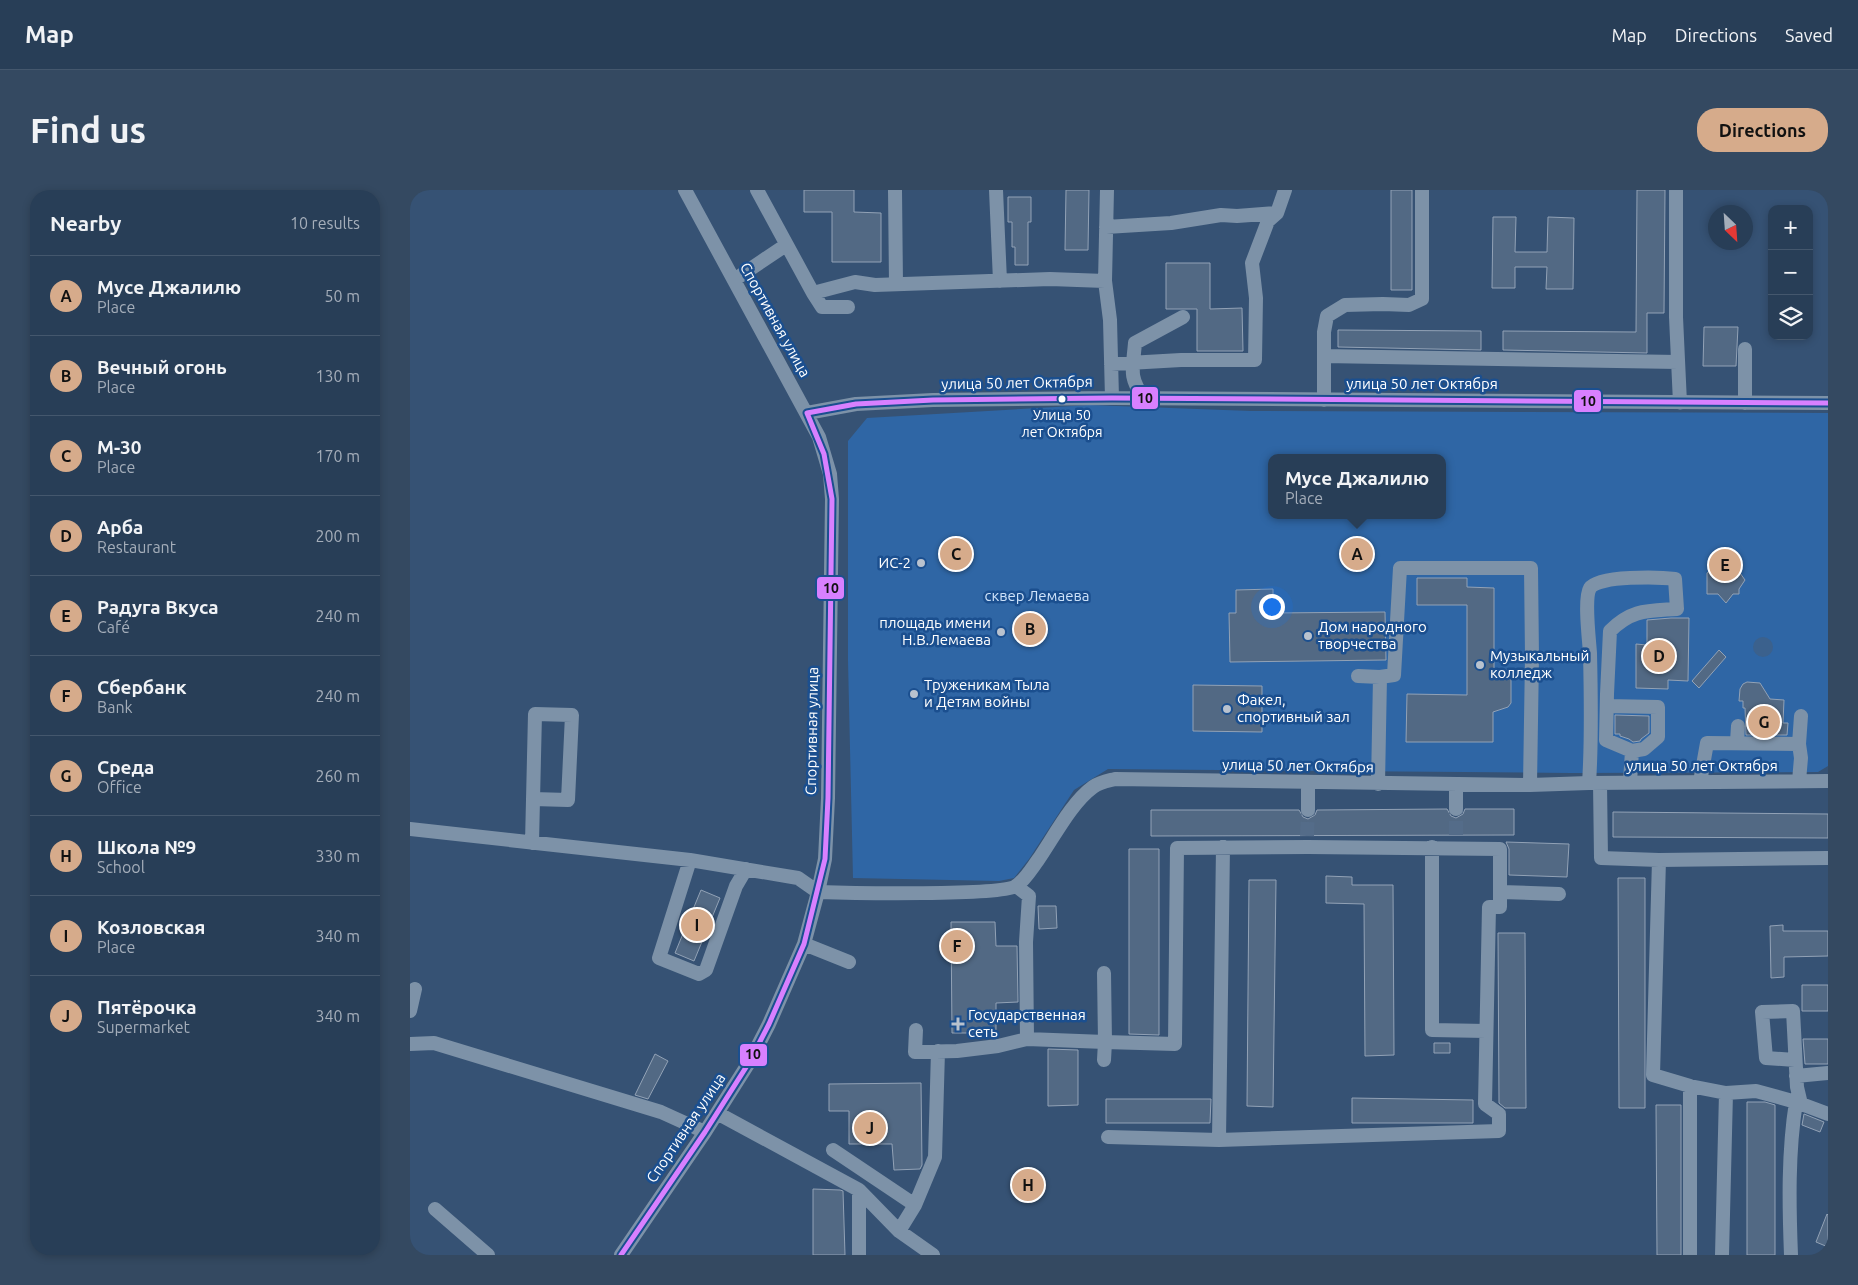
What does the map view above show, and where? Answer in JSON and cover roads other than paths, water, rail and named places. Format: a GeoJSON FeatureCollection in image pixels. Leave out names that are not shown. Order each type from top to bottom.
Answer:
{"type":"FeatureCollection","features":[{"type":"Feature","properties":{"kind":"street","name":"Спортивная улица"},"geometry":{"type":"LineString","coordinates":[[620,1255],[705,1132],[750,1061],[769,1024],[804,944],[825,859],[828,798],[832,499],[830,474],[826,455],[807,412],[685,190]]}},
{"type":"Feature","properties":{"kind":"street"},"geometry":{"type":"LineString","coordinates":[[757,190],[812,293],[822,307],[848,307]]}},
{"type":"Feature","properties":{"kind":"street"},"geometry":{"type":"LineString","coordinates":[[895,190],[896,284]]}},
{"type":"Feature","properties":{"kind":"street"},"geometry":{"type":"LineString","coordinates":[[996,190],[1000,281]]}},
{"type":"Feature","properties":{"kind":"street"},"geometry":{"type":"LineString","coordinates":[[1107,190],[1106,281],[1110,320],[1112,398]]}},
{"type":"Feature","properties":{"kind":"street"},"geometry":{"type":"LineString","coordinates":[[1111,364],[1181,360],[1255,360],[1256,298],[1252,263],[1268,221],[1278,213],[1284,190]]}},
{"type":"Feature","properties":{"kind":"street"},"geometry":{"type":"LineString","coordinates":[[1324,400],[1324,332],[1327,316],[1345,305],[1409,305],[1422,298],[1422,190]]}},
{"type":"Feature","properties":{"kind":"street"},"geometry":{"type":"LineString","coordinates":[[1676,190],[1676,317],[1680,403]]}},
{"type":"Feature","properties":{"kind":"street"},"geometry":{"type":"LineString","coordinates":[[1106,227],[1171,223],[1221,215],[1236,216],[1278,213]]}},
{"type":"Feature","properties":{"kind":"street"},"geometry":{"type":"LineString","coordinates":[[734,280],[786,245]]}},
{"type":"Feature","properties":{"kind":"street"},"geometry":{"type":"LineString","coordinates":[[812,293],[855,282],[875,285],[1050,279],[1106,281]]}},
{"type":"Feature","properties":{"kind":"street"},"geometry":{"type":"LineString","coordinates":[[1144,398],[1135,386],[1132,374],[1135,343],[1183,316]]}},
{"type":"Feature","properties":{"kind":"street"},"geometry":{"type":"LineString","coordinates":[[1745,349],[1745,403]]}},
{"type":"Feature","properties":{"kind":"street"},"geometry":{"type":"LineString","coordinates":[[1324,356],[1678,362]]}},
{"type":"Feature","properties":{"kind":"street","name":"улица 50 лет Октября"},"geometry":{"type":"LineString","coordinates":[[807,412],[856,404],[933,400],[1112,398],[1828,403]]}},
{"type":"Feature","properties":{"kind":"street"},"geometry":{"type":"LineString","coordinates":[[1358,676],[1394,675],[1400,568],[1531,568],[1530,785]]}},
{"type":"Feature","properties":{"kind":"street"},"geometry":{"type":"LineString","coordinates":[[1607,706],[1658,707],[1658,737],[1644,749],[1632,751],[1606,740],[1607,686],[1610,632],[1619,623],[1639,612],[1677,609],[1675,579],[1632,578],[1596,583],[1590,587],[1587,597],[1595,783],[1601,858],[1659,860],[1828,858]]}},
{"type":"Feature","properties":{"kind":"street"},"geometry":{"type":"LineString","coordinates":[[1378,784],[1380,676]]}},
{"type":"Feature","properties":{"kind":"street"},"geometry":{"type":"LineString","coordinates":[[1590,686],[1607,686]]}},
{"type":"Feature","properties":{"kind":"street"},"geometry":{"type":"LineString","coordinates":[[532,843],[533,799],[535,714],[572,715],[568,800],[533,799]]}},
{"type":"Feature","properties":{"kind":"street"},"geometry":{"type":"LineString","coordinates":[[1799,781],[1801,716]]}},
{"type":"Feature","properties":{"kind":"street"},"geometry":{"type":"LineString","coordinates":[[1738,726],[1738,742]]}},
{"type":"Feature","properties":{"kind":"street"},"geometry":{"type":"LineString","coordinates":[[1700,782],[1707,743],[1799,744]]}},
{"type":"Feature","properties":{"kind":"street"},"geometry":{"type":"LineString","coordinates":[[1630,782],[1632,751]]}},
{"type":"Feature","properties":{"kind":"street","name":"улица 50 лет Октября"},"geometry":{"type":"LineString","coordinates":[[1016,886],[1033,868],[1079,801],[1094,786],[1103,782],[1127,778],[1308,783],[1530,785],[1630,782],[1828,781]]}},
{"type":"Feature","properties":{"kind":"street"},"geometry":{"type":"LineString","coordinates":[[1308,783],[1308,810]]}},
{"type":"Feature","properties":{"kind":"street"},"geometry":{"type":"LineString","coordinates":[[1456,784],[1456,810]]}},
{"type":"Feature","properties":{"kind":"street"},"geometry":{"type":"LineString","coordinates":[[410,829],[690,860],[798,878],[818,892],[971,892],[1007,890],[1016,886],[1030,896],[1026,942],[1027,1040]]}},
{"type":"Feature","properties":{"kind":"street"},"geometry":{"type":"LineString","coordinates":[[916,1030],[915,1052],[957,1051],[1027,1040],[1176,1044],[1177,848],[1307,841],[1432,848],[1455,841],[1500,849],[1500,907],[1488,907],[1485,1104],[1499,1114],[1499,1131],[1219,1140],[1108,1137]]}},
{"type":"Feature","properties":{"kind":"street"},"geometry":{"type":"LineString","coordinates":[[1219,1140],[1223,847]]}},
{"type":"Feature","properties":{"kind":"street"},"geometry":{"type":"LineString","coordinates":[[1432,848],[1432,1030],[1486,1031]]}},
{"type":"Feature","properties":{"kind":"street"},"geometry":{"type":"LineString","coordinates":[[690,860],[659,958],[699,974],[706,970],[736,886],[746,869]]}},
{"type":"Feature","properties":{"kind":"street"},"geometry":{"type":"LineString","coordinates":[[1659,860],[1654,1075],[1690,1086],[1726,1093],[1756,1091],[1828,1114]]}},
{"type":"Feature","properties":{"kind":"street"},"geometry":{"type":"LineString","coordinates":[[1501,892],[1559,894]]}},
{"type":"Feature","properties":{"kind":"street"},"geometry":{"type":"LineString","coordinates":[[804,944],[849,962]]}},
{"type":"Feature","properties":{"kind":"street"},"geometry":{"type":"LineString","coordinates":[[1104,973],[1104,1060]]}},
{"type":"Feature","properties":{"kind":"street"},"geometry":{"type":"LineString","coordinates":[[410,1011],[415,989]]}},
{"type":"Feature","properties":{"kind":"street"},"geometry":{"type":"LineString","coordinates":[[410,1044],[434,1043],[661,1112],[705,1132]]}},
{"type":"Feature","properties":{"kind":"street"},"geometry":{"type":"LineString","coordinates":[[899,1231],[915,1205],[935,1157],[938,1051]]}},
{"type":"Feature","properties":{"kind":"street"},"geometry":{"type":"LineString","coordinates":[[1791,1255],[1789,1198],[1794,1116],[1798,1103],[1796,1060]]}},
{"type":"Feature","properties":{"kind":"street"},"geometry":{"type":"LineString","coordinates":[[1796,1076],[1828,1074]]}},
{"type":"Feature","properties":{"kind":"street"},"geometry":{"type":"LineString","coordinates":[[1690,1086],[1690,1255]]}},
{"type":"Feature","properties":{"kind":"street"},"geometry":{"type":"LineString","coordinates":[[1722,1255],[1726,1093]]}},
{"type":"Feature","properties":{"kind":"street"},"geometry":{"type":"LineString","coordinates":[[717,1113],[859,1190],[899,1231],[933,1255]]}},
{"type":"Feature","properties":{"kind":"street"},"geometry":{"type":"LineString","coordinates":[[833,1150],[915,1205]]}},
{"type":"Feature","properties":{"kind":"street"},"geometry":{"type":"LineString","coordinates":[[859,1190],[859,1255]]}},
{"type":"Feature","properties":{"kind":"street"},"geometry":{"type":"LineString","coordinates":[[435,1209],[488,1255]]}},
{"type":"Feature","properties":{"kind":"tunnel"},"geometry":{"type":"LineString","coordinates":[[1456,809],[1456,835]]}},
{"type":"Feature","properties":{"kind":"tunnel"},"geometry":{"type":"LineString","coordinates":[[1307,836],[1308,810]]}},
{"type":"Feature","properties":{"kind":"place","name":"Улица 50 лет Октября"},"geometry":{"type":"Point","coordinates":[1062,399]}},
{"type":"Feature","properties":{"kind":"place","name":"М-30"},"geometry":{"type":"Point","coordinates":[956,554]}},
{"type":"Feature","properties":{"kind":"place","name":"Мусе Джалилю"},"geometry":{"type":"Point","coordinates":[1357,554]}},
{"type":"Feature","properties":{"kind":"place","name":"ИС-2"},"geometry":{"type":"Point","coordinates":[921,563]}},
{"type":"Feature","properties":{"kind":"place","name":"Радуга Вкуса"},"geometry":{"type":"Point","coordinates":[1725,565]}},
{"type":"Feature","properties":{"kind":"place","name":"Вечный огонь"},"geometry":{"type":"Point","coordinates":[1030,629]}},
{"type":"Feature","properties":{"kind":"place","name":"площадь имени Н.В.Лемаева"},"geometry":{"type":"Point","coordinates":[1001,632]}},
{"type":"Feature","properties":{"kind":"place","name":"Дом народного творчества"},"geometry":{"type":"Point","coordinates":[1308,636]}},
{"type":"Feature","properties":{"kind":"place","name":"Арба"},"geometry":{"type":"Point","coordinates":[1659,656]}},
{"type":"Feature","properties":{"kind":"place","name":"Музыкальный колледж"},"geometry":{"type":"Point","coordinates":[1480,665]}},
{"type":"Feature","properties":{"kind":"place","name":"Труженикам Тыла и Детям войны"},"geometry":{"type":"Point","coordinates":[914,694]}},
{"type":"Feature","properties":{"kind":"place","name":"Факел, спортивный зал"},"geometry":{"type":"Point","coordinates":[1227,709]}},
{"type":"Feature","properties":{"kind":"place","name":"Среда"},"geometry":{"type":"Point","coordinates":[1764,722]}},
{"type":"Feature","properties":{"kind":"place","name":"Козловская"},"geometry":{"type":"Point","coordinates":[697,925]}},
{"type":"Feature","properties":{"kind":"place","name":"Сбербанк"},"geometry":{"type":"Point","coordinates":[957,946]}},
{"type":"Feature","properties":{"kind":"place","name":"Государственная сеть"},"geometry":{"type":"Point","coordinates":[958,1024]}},
{"type":"Feature","properties":{"kind":"place","name":"Пятёрочка"},"geometry":{"type":"Point","coordinates":[870,1128]}},
{"type":"Feature","properties":{"kind":"place","name":"Школа №9"},"geometry":{"type":"Point","coordinates":[1028,1185]}},
{"type":"Feature","properties":{"kind":"park label","name":"сквер Лемаева"},"geometry":{"type":"Point","coordinates":[1037,596]}}]}
